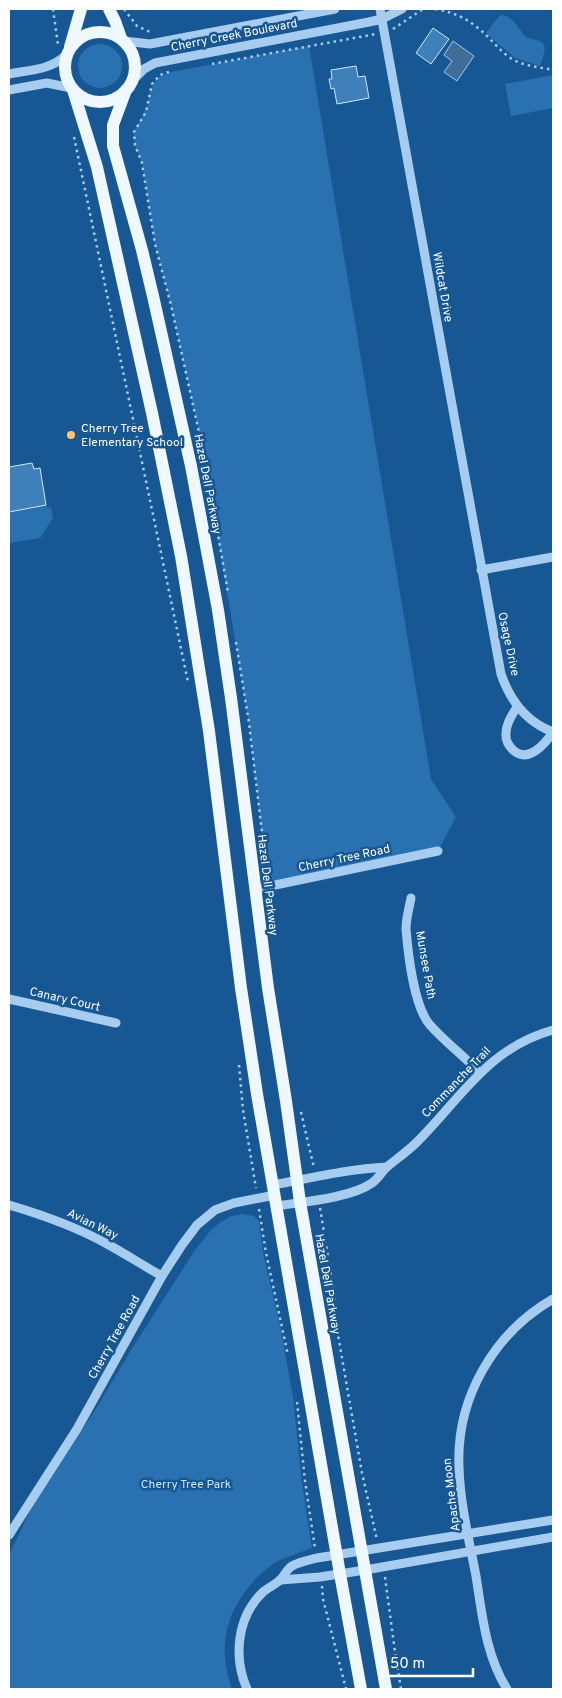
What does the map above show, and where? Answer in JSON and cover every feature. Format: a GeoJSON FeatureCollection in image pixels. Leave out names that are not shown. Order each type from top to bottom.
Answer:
{"type":"FeatureCollection","features":[{"type":"Feature","properties":{"kind":"main road"},"geometry":{"type":"LineString","coordinates":[[81,9],[64,51],[64,70],[97,167],[152,413],[179,548],[202,681],[242,997],[274,1196],[361,1689]]}},
{"type":"Feature","properties":{"kind":"main road"},"geometry":{"type":"LineString","coordinates":[[72,89],[82,98],[100,102],[117,97],[129,85],[135,69],[134,57],[123,40],[109,9]]}},
{"type":"Feature","properties":{"kind":"main road"},"geometry":{"type":"LineString","coordinates":[[64,51],[81,37],[94,32],[108,32],[123,40]]}},
{"type":"Feature","properties":{"kind":"main road","name":"Hazel Dell Parkway"},"geometry":{"type":"LineString","coordinates":[[129,85],[113,126],[113,146],[142,250],[193,475],[218,610],[274,1031],[300,1202],[386,1689]]}},
{"type":"Feature","properties":{"kind":"street","name":"Cherry Creek Boulevard"},"geometry":{"type":"LineString","coordinates":[[123,40],[150,44],[335,9]]}},
{"type":"Feature","properties":{"kind":"street","name":"Wildcat Drive"},"geometry":{"type":"LineString","coordinates":[[380,9],[482,570]]}},
{"type":"Feature","properties":{"kind":"street","name":"Cherry Creek Boulevard"},"geometry":{"type":"LineString","coordinates":[[129,85],[144,69],[155,63],[382,19],[402,9]]}},
{"type":"Feature","properties":{"kind":"street"},"geometry":{"type":"LineString","coordinates":[[9,74],[56,64],[64,51]]}},
{"type":"Feature","properties":{"kind":"street"},"geometry":{"type":"LineString","coordinates":[[9,90],[47,83],[72,89]]}},
{"type":"Feature","properties":{"kind":"street"},"geometry":{"type":"LineString","coordinates":[[482,570],[553,557]]}},
{"type":"Feature","properties":{"kind":"street","name":"Osage Drive"},"geometry":{"type":"LineString","coordinates":[[482,570],[501,674],[509,694],[517,707],[537,724],[553,732]]}},
{"type":"Feature","properties":{"kind":"street"},"geometry":{"type":"LineString","coordinates":[[517,707],[509,721],[506,736],[510,747],[516,752],[520,754],[532,753],[544,744],[553,732]]}},
{"type":"Feature","properties":{"kind":"street","name":"Cherry Tree Road"},"geometry":{"type":"LineString","coordinates":[[256,889],[438,851]]}},
{"type":"Feature","properties":{"kind":"street","name":"Munsee Path"},"geometry":{"type":"LineString","coordinates":[[411,898],[406,928],[412,974],[420,1009],[429,1024],[480,1072]]}},
{"type":"Feature","properties":{"kind":"street","name":"Canary Court"},"geometry":{"type":"LineString","coordinates":[[9,999],[116,1023]]}},
{"type":"Feature","properties":{"kind":"street","name":"Commanche Trail"},"geometry":{"type":"LineString","coordinates":[[274,1196],[300,1202],[354,1191],[373,1183],[387,1167],[418,1141],[480,1072],[496,1058],[515,1045],[553,1030]]}},
{"type":"Feature","properties":{"kind":"street"},"geometry":{"type":"LineString","coordinates":[[274,1196],[297,1180],[387,1167]]}},
{"type":"Feature","properties":{"kind":"street","name":"Cherry Tree Road"},"geometry":{"type":"LineString","coordinates":[[9,1535],[77,1429],[162,1276],[182,1245],[198,1225],[215,1210],[234,1203],[274,1196]]}},
{"type":"Feature","properties":{"kind":"street","name":"Avian Way"},"geometry":{"type":"LineString","coordinates":[[9,1205],[72,1227],[109,1245],[162,1276]]}},
{"type":"Feature","properties":{"kind":"street","name":"Apache Moon"},"geometry":{"type":"LineString","coordinates":[[507,1689],[496,1670],[489,1647],[460,1480],[459,1454],[464,1418],[471,1394],[485,1366],[505,1338],[523,1320],[553,1299]]}},
{"type":"Feature","properties":{"kind":"street"},"geometry":{"type":"LineString","coordinates":[[280,1580],[365,1570],[553,1520]]}},
{"type":"Feature","properties":{"kind":"street"},"geometry":{"type":"LineString","coordinates":[[247,1689],[242,1677],[239,1658],[243,1624],[247,1614],[259,1597],[280,1580],[292,1566],[318,1558],[361,1551],[553,1537]]}},
{"type":"Feature","properties":{"kind":"path"},"geometry":{"type":"LineString","coordinates":[[53,9],[58,46],[64,51]]}},
{"type":"Feature","properties":{"kind":"path"},"geometry":{"type":"LineString","coordinates":[[124,9],[133,23],[141,29],[150,32]]}},
{"type":"Feature","properties":{"kind":"path"},"geometry":{"type":"LineString","coordinates":[[435,9],[447,10],[462,16],[478,27],[513,59],[532,66],[553,70]]}},
{"type":"Feature","properties":{"kind":"path"},"geometry":{"type":"LineString","coordinates":[[207,65],[309,46]]}},
{"type":"Feature","properties":{"kind":"path"},"geometry":{"type":"LineString","coordinates":[[134,132],[146,112],[154,80],[160,75],[170,72]]}},
{"type":"Feature","properties":{"kind":"path"},"geometry":{"type":"LineString","coordinates":[[72,130],[179,641]]}},
{"type":"Feature","properties":{"kind":"path"},"geometry":{"type":"LineString","coordinates":[[321,1215],[333,1287],[338,1339],[376,1534]]}},
{"type":"Feature","properties":{"kind":"path"},"geometry":{"type":"LineString","coordinates":[[261,1221],[266,1253],[289,1356]]}},
{"type":"Feature","properties":{"kind":"path"},"geometry":{"type":"LineString","coordinates":[[296,1399],[305,1481],[315,1547]]}},
{"type":"Feature","properties":{"kind":"path"},"geometry":{"type":"LineString","coordinates":[[385,1580],[401,1689]]}},
{"type":"Feature","properties":{"kind":"path"},"geometry":{"type":"LineString","coordinates":[[322,1590],[346,1689]]}},
{"type":"Feature","properties":{"kind":"green space"},"geometry":{"type":"Polygon","coordinates":[[[500,15],[512,20],[525,36],[543,44],[544,55],[540,66],[515,58],[486,33],[500,15]]]}},
{"type":"Feature","properties":{"kind":"green space"},"geometry":{"type":"Polygon","coordinates":[[[96,44],[104,44],[116,50],[122,66],[116,82],[104,88],[96,88],[84,82],[78,70],[78,62],[84,50],[96,44]]]}},
{"type":"Feature","properties":{"kind":"green space"},"geometry":{"type":"Polygon","coordinates":[[[309,46],[431,779],[456,817],[438,851],[268,886],[249,723],[204,455],[171,305],[155,244],[142,163],[135,145],[134,132],[148,104],[150,91],[157,78],[171,72],[309,46]]]}},
{"type":"Feature","properties":{"kind":"green space"},"geometry":{"type":"Polygon","coordinates":[[[553,75],[553,108],[511,116],[505,84],[553,75]]]}},
{"type":"Feature","properties":{"kind":"green space"},"geometry":{"type":"Polygon","coordinates":[[[15,505],[16,511],[46,505],[47,508],[51,507],[53,518],[40,538],[9,543],[9,506],[15,505]]]}},
{"type":"Feature","properties":{"kind":"green space","name":"Cherry Tree Park"},"geometry":{"type":"Polygon","coordinates":[[[243,1214],[254,1216],[259,1221],[264,1257],[280,1325],[293,1397],[302,1483],[312,1548],[287,1557],[266,1569],[248,1588],[233,1612],[226,1636],[225,1649],[225,1662],[232,1689],[9,1689],[9,1555],[31,1509],[195,1250],[210,1231],[221,1222],[231,1216],[243,1214]]]}},
{"type":"Feature","properties":{"kind":"shaded area"},"geometry":{"type":"Polygon","coordinates":[[[453,41],[474,56],[457,81],[444,72],[452,61],[444,55],[453,41]]]}},
{"type":"Feature","properties":{"kind":"building"},"geometry":{"type":"Polygon","coordinates":[[[433,28],[449,39],[431,64],[416,53],[433,28]]]}},
{"type":"Feature","properties":{"kind":"building"},"geometry":{"type":"Polygon","coordinates":[[[356,66],[358,77],[365,76],[369,98],[337,104],[334,88],[331,89],[329,79],[332,79],[331,70],[356,66]]]}},
{"type":"Feature","properties":{"kind":"building"},"geometry":{"type":"Polygon","coordinates":[[[32,463],[34,469],[40,468],[46,505],[9,512],[9,467],[32,463]]]}},
{"type":"Feature","properties":{"kind":"place","name":"Cherry Tree Elementary School"},"geometry":{"type":"Point","coordinates":[71,435]}}]}
